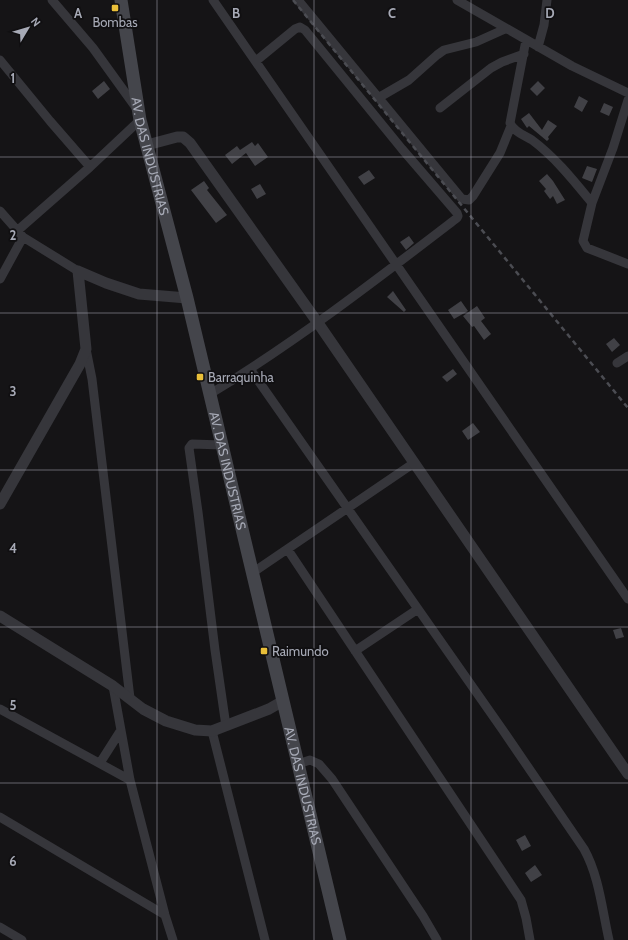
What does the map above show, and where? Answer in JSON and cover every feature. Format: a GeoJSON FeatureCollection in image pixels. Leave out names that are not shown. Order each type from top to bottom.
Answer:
{"type":"FeatureCollection","features":[{"type":"Feature","properties":{"kind":"main road","name":"AV. DAS INDUSTRIAS"},"geometry":{"type":"LineString","coordinates":[[121,0],[139,115],[187,298],[340,940]]}},
{"type":"Feature","properties":{"kind":"street"},"geometry":{"type":"LineString","coordinates":[[0,279],[20,234],[90,167],[139,115],[93,48],[52,0]]}},
{"type":"Feature","properties":{"kind":"street"},"geometry":{"type":"LineString","coordinates":[[213,0],[628,599]]}},
{"type":"Feature","properties":{"kind":"street"},"geometry":{"type":"LineString","coordinates":[[298,0],[462,199],[469,200],[473,196],[500,153],[511,126],[511,116],[526,40]]}},
{"type":"Feature","properties":{"kind":"street"},"geometry":{"type":"LineString","coordinates":[[457,0],[505,29],[572,66],[628,93]]}},
{"type":"Feature","properties":{"kind":"street"},"geometry":{"type":"LineString","coordinates":[[538,47],[544,25],[547,0]]}},
{"type":"Feature","properties":{"kind":"street"},"geometry":{"type":"LineString","coordinates":[[210,394],[318,323],[458,216],[304,30],[300,27],[295,29],[256,61]]}},
{"type":"Feature","properties":{"kind":"street"},"geometry":{"type":"LineString","coordinates":[[378,98],[409,80],[444,50],[476,42],[505,29]]}},
{"type":"Feature","properties":{"kind":"street"},"geometry":{"type":"LineString","coordinates":[[440,108],[491,68],[502,62],[524,54]]}},
{"type":"Feature","properties":{"kind":"street"},"geometry":{"type":"LineString","coordinates":[[0,60],[90,167]]}},
{"type":"Feature","properties":{"kind":"street"},"geometry":{"type":"LineString","coordinates":[[628,100],[613,148],[592,203],[583,241],[588,248],[628,264]]}},
{"type":"Feature","properties":{"kind":"street"},"geometry":{"type":"LineString","coordinates":[[511,126],[547,153],[568,174],[592,203]]}},
{"type":"Feature","properties":{"kind":"street"},"geometry":{"type":"LineString","coordinates":[[147,145],[177,137],[183,137],[190,142],[318,323],[628,774]]}},
{"type":"Feature","properties":{"kind":"street"},"geometry":{"type":"LineString","coordinates":[[0,211],[20,234],[78,271],[106,283],[139,294],[187,298]]}},
{"type":"Feature","properties":{"kind":"street"},"geometry":{"type":"LineString","coordinates":[[78,271],[86,349],[92,379],[130,698]]}},
{"type":"Feature","properties":{"kind":"street"},"geometry":{"type":"LineString","coordinates":[[0,504],[80,364],[86,349]]}},
{"type":"Feature","properties":{"kind":"street"},"geometry":{"type":"LineString","coordinates":[[617,364],[628,356]]}},
{"type":"Feature","properties":{"kind":"street"},"geometry":{"type":"LineString","coordinates":[[250,369],[516,748],[584,849],[591,861],[597,880],[609,940]]}},
{"type":"Feature","properties":{"kind":"street"},"geometry":{"type":"LineString","coordinates":[[222,445],[192,444],[189,448],[226,726]]}},
{"type":"Feature","properties":{"kind":"street"},"geometry":{"type":"LineString","coordinates":[[252,573],[414,463]]}},
{"type":"Feature","properties":{"kind":"street"},"geometry":{"type":"LineString","coordinates":[[288,550],[520,900],[526,918],[530,940]]}},
{"type":"Feature","properties":{"kind":"street"},"geometry":{"type":"LineString","coordinates":[[355,651],[418,609]]}},
{"type":"Feature","properties":{"kind":"street"},"geometry":{"type":"LineString","coordinates":[[0,616],[113,686],[143,709],[166,721],[194,730],[212,731],[269,710],[283,701]]}},
{"type":"Feature","properties":{"kind":"street"},"geometry":{"type":"LineString","coordinates":[[113,686],[130,780],[164,915],[173,940]]}},
{"type":"Feature","properties":{"kind":"street"},"geometry":{"type":"LineString","coordinates":[[0,709],[130,780]]}},
{"type":"Feature","properties":{"kind":"street"},"geometry":{"type":"LineString","coordinates":[[100,763],[121,730]]}},
{"type":"Feature","properties":{"kind":"street"},"geometry":{"type":"LineString","coordinates":[[212,731],[265,940]]}},
{"type":"Feature","properties":{"kind":"street"},"geometry":{"type":"LineString","coordinates":[[298,764],[310,760],[319,764],[332,779],[423,916],[437,940]]}},
{"type":"Feature","properties":{"kind":"street"},"geometry":{"type":"LineString","coordinates":[[0,817],[164,915]]}},
{"type":"Feature","properties":{"kind":"street"},"geometry":{"type":"LineString","coordinates":[[0,927],[10,937],[22,940]]}},
{"type":"Feature","properties":{"kind":"building"},"geometry":{"type":"Polygon","coordinates":[[[104,81],[110,89],[98,99],[92,91],[104,81]]]}},
{"type":"Feature","properties":{"kind":"building"},"geometry":{"type":"Polygon","coordinates":[[[538,81],[545,88],[537,96],[530,89],[538,81]]]}},
{"type":"Feature","properties":{"kind":"building"},"geometry":{"type":"Polygon","coordinates":[[[579,96],[588,101],[582,112],[574,107],[579,96]]]}},
{"type":"Feature","properties":{"kind":"building"},"geometry":{"type":"Polygon","coordinates":[[[604,103],[613,107],[609,116],[600,112],[604,103]]]}},
{"type":"Feature","properties":{"kind":"building"},"geometry":{"type":"Polygon","coordinates":[[[529,113],[542,130],[548,120],[557,126],[548,137],[549,139],[547,141],[529,126],[527,128],[521,119],[529,113]]]}},
{"type":"Feature","properties":{"kind":"building"},"geometry":{"type":"Polygon","coordinates":[[[252,142],[255,146],[258,143],[268,157],[255,166],[246,153],[232,164],[225,155],[237,146],[240,150],[252,142]]]}},
{"type":"Feature","properties":{"kind":"building"},"geometry":{"type":"Polygon","coordinates":[[[587,166],[597,169],[592,182],[582,178],[587,166]]]}},
{"type":"Feature","properties":{"kind":"building"},"geometry":{"type":"Polygon","coordinates":[[[369,170],[375,178],[364,185],[358,177],[369,170]]]}},
{"type":"Feature","properties":{"kind":"building"},"geometry":{"type":"Polygon","coordinates":[[[547,174],[565,200],[557,204],[553,196],[550,199],[544,191],[546,189],[539,181],[547,174]]]}},
{"type":"Feature","properties":{"kind":"building"},"geometry":{"type":"Polygon","coordinates":[[[204,181],[209,188],[207,190],[227,215],[216,223],[191,190],[204,181]]]}},
{"type":"Feature","properties":{"kind":"building"},"geometry":{"type":"Polygon","coordinates":[[[260,184],[266,194],[257,199],[251,189],[260,184]]]}},
{"type":"Feature","properties":{"kind":"building"},"geometry":{"type":"Polygon","coordinates":[[[409,236],[414,243],[406,250],[400,242],[409,236]]]}},
{"type":"Feature","properties":{"kind":"building"},"geometry":{"type":"Polygon","coordinates":[[[393,291],[406,310],[404,312],[387,297],[393,291]]]}},
{"type":"Feature","properties":{"kind":"building"},"geometry":{"type":"Polygon","coordinates":[[[461,301],[468,311],[454,319],[448,310],[461,301]]]}},
{"type":"Feature","properties":{"kind":"building"},"geometry":{"type":"Polygon","coordinates":[[[477,306],[485,318],[481,321],[491,334],[484,340],[474,326],[472,327],[463,316],[477,306]]]}},
{"type":"Feature","properties":{"kind":"building"},"geometry":{"type":"Polygon","coordinates":[[[614,338],[620,345],[612,352],[606,344],[614,338]]]}},
{"type":"Feature","properties":{"kind":"building"},"geometry":{"type":"Polygon","coordinates":[[[453,369],[457,374],[447,382],[442,377],[453,369]]]}},
{"type":"Feature","properties":{"kind":"building"},"geometry":{"type":"Polygon","coordinates":[[[473,423],[480,432],[468,440],[462,431],[473,423]]]}},
{"type":"Feature","properties":{"kind":"building"},"geometry":{"type":"Polygon","coordinates":[[[621,628],[624,637],[616,639],[613,630],[621,628]]]}},
{"type":"Feature","properties":{"kind":"building"},"geometry":{"type":"Polygon","coordinates":[[[525,835],[531,846],[522,851],[516,840],[525,835]]]}},
{"type":"Feature","properties":{"kind":"building"},"geometry":{"type":"Polygon","coordinates":[[[535,865],[542,875],[531,882],[525,873],[535,865]]]}},
{"type":"Feature","properties":{"kind":"railway"},"geometry":{"type":"LineString","coordinates":[[293,0],[628,408]]}},
{"type":"Feature","properties":{"kind":"place","name":"Bombas"},"geometry":{"type":"Point","coordinates":[115,8]}},
{"type":"Feature","properties":{"kind":"place","name":"Barraquinha"},"geometry":{"type":"Point","coordinates":[200,377]}},
{"type":"Feature","properties":{"kind":"place","name":"Raimundo"},"geometry":{"type":"Point","coordinates":[264,651]}}]}
